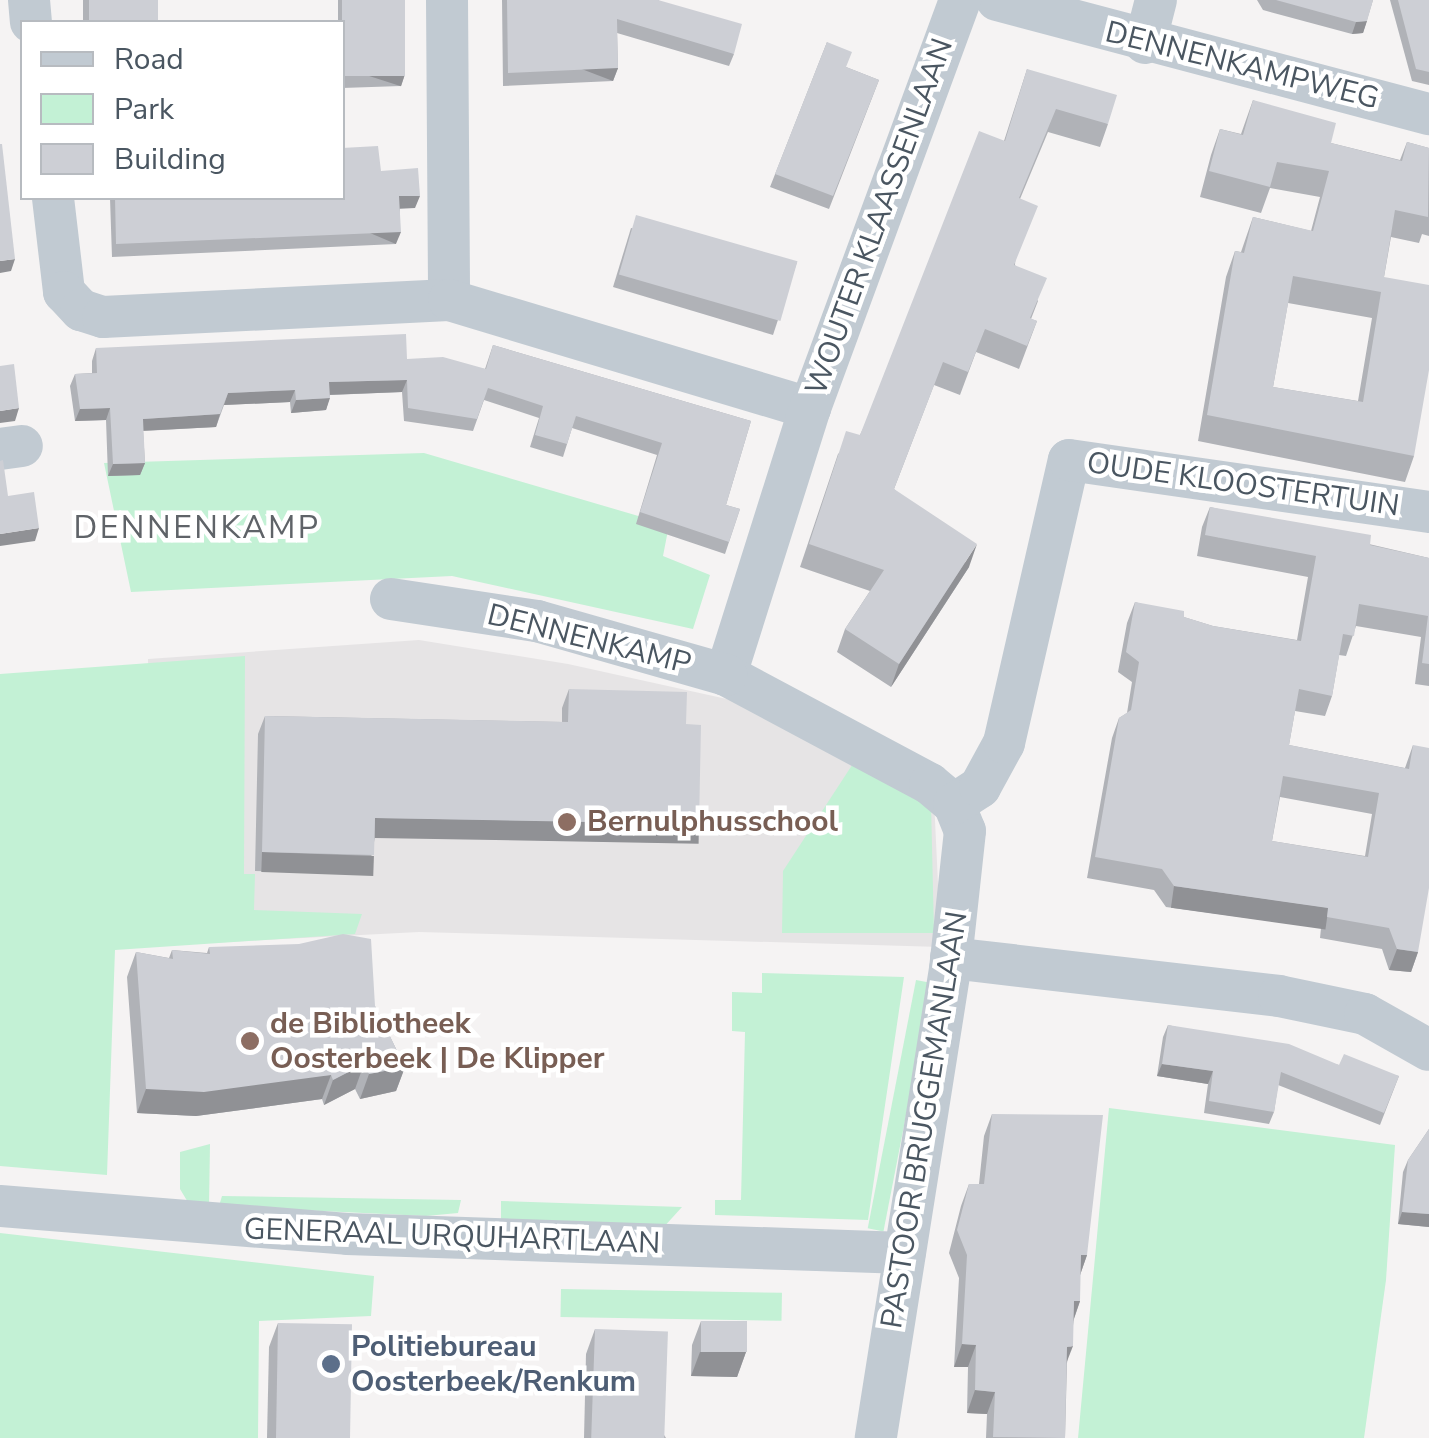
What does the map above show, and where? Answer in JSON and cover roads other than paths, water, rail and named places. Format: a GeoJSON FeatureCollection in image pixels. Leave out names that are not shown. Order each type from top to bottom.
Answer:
{"type":"FeatureCollection","features":[{"type":"Feature","properties":{"kind":"street"},"geometry":{"type":"LineString","coordinates":[[447,0],[449,300]]}},
{"type":"Feature","properties":{"kind":"street","name":"WOUTER KLAASSENLAAN"},"geometry":{"type":"LineString","coordinates":[[53,200],[64,292],[81,310],[103,318],[449,300],[810,408],[960,0]]}},
{"type":"Feature","properties":{"kind":"street","name":"DENNENKAMPWEG"},"geometry":{"type":"LineString","coordinates":[[997,0],[1145,43],[1429,114]]}},
{"type":"Feature","properties":{"kind":"street"},"geometry":{"type":"LineString","coordinates":[[1145,43],[1156,0]]}},
{"type":"Feature","properties":{"kind":"street"},"geometry":{"type":"LineString","coordinates":[[726,675],[810,408]]}},
{"type":"Feature","properties":{"kind":"street","name":"OUDE KLOOSTERTUIN"},"geometry":{"type":"LineString","coordinates":[[954,804],[980,786],[1004,742],[1069,460],[1429,512]]}},
{"type":"Feature","properties":{"kind":"street","name":"DENNENKAMP"},"geometry":{"type":"LineString","coordinates":[[392,599],[537,621],[726,675],[838,730],[954,804]]}},
{"type":"Feature","properties":{"kind":"street","name":"PASTOOR BRUGGEMANLAAN"},"geometry":{"type":"LineString","coordinates":[[876,1438],[965,858],[965,831],[954,804]]}},
{"type":"Feature","properties":{"kind":"street"},"geometry":{"type":"LineString","coordinates":[[950,958],[1279,996],[1365,1014],[1429,1050]]}},
{"type":"Feature","properties":{"kind":"street","name":"GENERAAL URQUHARTLAAN"},"geometry":{"type":"LineString","coordinates":[[0,1206],[347,1234],[906,1253]]}},
{"type":"Feature","properties":{"kind":"place","name":"Bernulphusschool"},"geometry":{"type":"Point","coordinates":[567,822]}},
{"type":"Feature","properties":{"kind":"place","name":"de Bibliotheek Oosterbeek | De Klipper"},"geometry":{"type":"Point","coordinates":[250,1041]}},
{"type":"Feature","properties":{"kind":"place","name":"Politiebureau Oosterbeek/Renkum"},"geometry":{"type":"Point","coordinates":[331,1364]}},
{"type":"Feature","properties":{"kind":"district","name":"DENNENKAMP"},"geometry":{"type":"Point","coordinates":[197,528]}}]}
